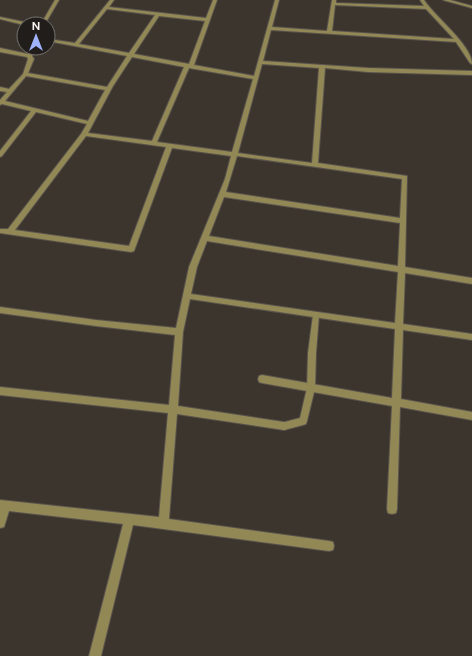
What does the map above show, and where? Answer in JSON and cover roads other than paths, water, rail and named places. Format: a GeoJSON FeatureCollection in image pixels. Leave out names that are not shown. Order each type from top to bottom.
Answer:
{"type":"FeatureCollection","features":[{"type":"Feature","properties":{"kind":"street"},"geometry":{"type":"LineString","coordinates":[[48,16],[57,0]]}},
{"type":"Feature","properties":{"kind":"street"},"geometry":{"type":"LineString","coordinates":[[76,45],[112,0]]}},
{"type":"Feature","properties":{"kind":"street"},"geometry":{"type":"LineString","coordinates":[[154,143],[189,66],[215,0]]}},
{"type":"Feature","properties":{"kind":"street"},"geometry":{"type":"LineString","coordinates":[[164,523],[179,332],[193,267],[222,194],[235,154],[277,0]]}},
{"type":"Feature","properties":{"kind":"street"},"geometry":{"type":"LineString","coordinates":[[422,0],[453,34],[472,62]]}},
{"type":"Feature","properties":{"kind":"street"},"geometry":{"type":"LineString","coordinates":[[446,0],[472,7]]}},
{"type":"Feature","properties":{"kind":"street"},"geometry":{"type":"LineString","coordinates":[[329,32],[334,2],[428,8]]}},
{"type":"Feature","properties":{"kind":"street"},"geometry":{"type":"LineString","coordinates":[[106,8],[208,20]]}},
{"type":"Feature","properties":{"kind":"street"},"geometry":{"type":"LineString","coordinates":[[10,232],[84,134],[108,89],[158,14]]}},
{"type":"Feature","properties":{"kind":"street"},"geometry":{"type":"LineString","coordinates":[[0,18],[16,22]]}},
{"type":"Feature","properties":{"kind":"street"},"geometry":{"type":"LineString","coordinates":[[269,28],[458,41]]}},
{"type":"Feature","properties":{"kind":"street"},"geometry":{"type":"LineString","coordinates":[[56,41],[255,78]]}},
{"type":"Feature","properties":{"kind":"street"},"geometry":{"type":"LineString","coordinates":[[0,50],[16,53]]}},
{"type":"Feature","properties":{"kind":"street"},"geometry":{"type":"LineString","coordinates":[[29,56],[30,59],[25,74],[1,102],[90,123]]}},
{"type":"Feature","properties":{"kind":"street"},"geometry":{"type":"LineString","coordinates":[[259,62],[368,70],[472,74]]}},
{"type":"Feature","properties":{"kind":"street"},"geometry":{"type":"LineString","coordinates":[[315,165],[322,67]]}},
{"type":"Feature","properties":{"kind":"street"},"geometry":{"type":"LineString","coordinates":[[25,74],[108,89]]}},
{"type":"Feature","properties":{"kind":"street"},"geometry":{"type":"LineString","coordinates":[[0,89],[10,91]]}},
{"type":"Feature","properties":{"kind":"street"},"geometry":{"type":"LineString","coordinates":[[0,155],[35,110]]}},
{"type":"Feature","properties":{"kind":"street"},"geometry":{"type":"LineString","coordinates":[[84,134],[405,177],[392,509]]}},
{"type":"Feature","properties":{"kind":"street"},"geometry":{"type":"LineString","coordinates":[[0,231],[131,249],[170,145]]}},
{"type":"Feature","properties":{"kind":"street"},"geometry":{"type":"LineString","coordinates":[[222,194],[403,221]]}},
{"type":"Feature","properties":{"kind":"street"},"geometry":{"type":"LineString","coordinates":[[205,238],[472,281]]}},
{"type":"Feature","properties":{"kind":"street"},"geometry":{"type":"LineString","coordinates":[[187,296],[472,337]]}},
{"type":"Feature","properties":{"kind":"street"},"geometry":{"type":"LineString","coordinates":[[0,310],[179,332]]}},
{"type":"Feature","properties":{"kind":"street"},"geometry":{"type":"LineString","coordinates":[[262,380],[472,416]]}},
{"type":"Feature","properties":{"kind":"street"},"geometry":{"type":"LineString","coordinates":[[0,391],[173,409],[284,426]]}},
{"type":"Feature","properties":{"kind":"street"},"geometry":{"type":"LineString","coordinates":[[0,523],[3,505],[164,523],[329,546]]}},
{"type":"Feature","properties":{"kind":"street"},"geometry":{"type":"LineString","coordinates":[[95,656],[129,519]]}},
{"type":"Feature","properties":{"kind":"lane"},"geometry":{"type":"LineString","coordinates":[[284,426],[303,421],[311,388],[312,353],[316,315]]}}]}
